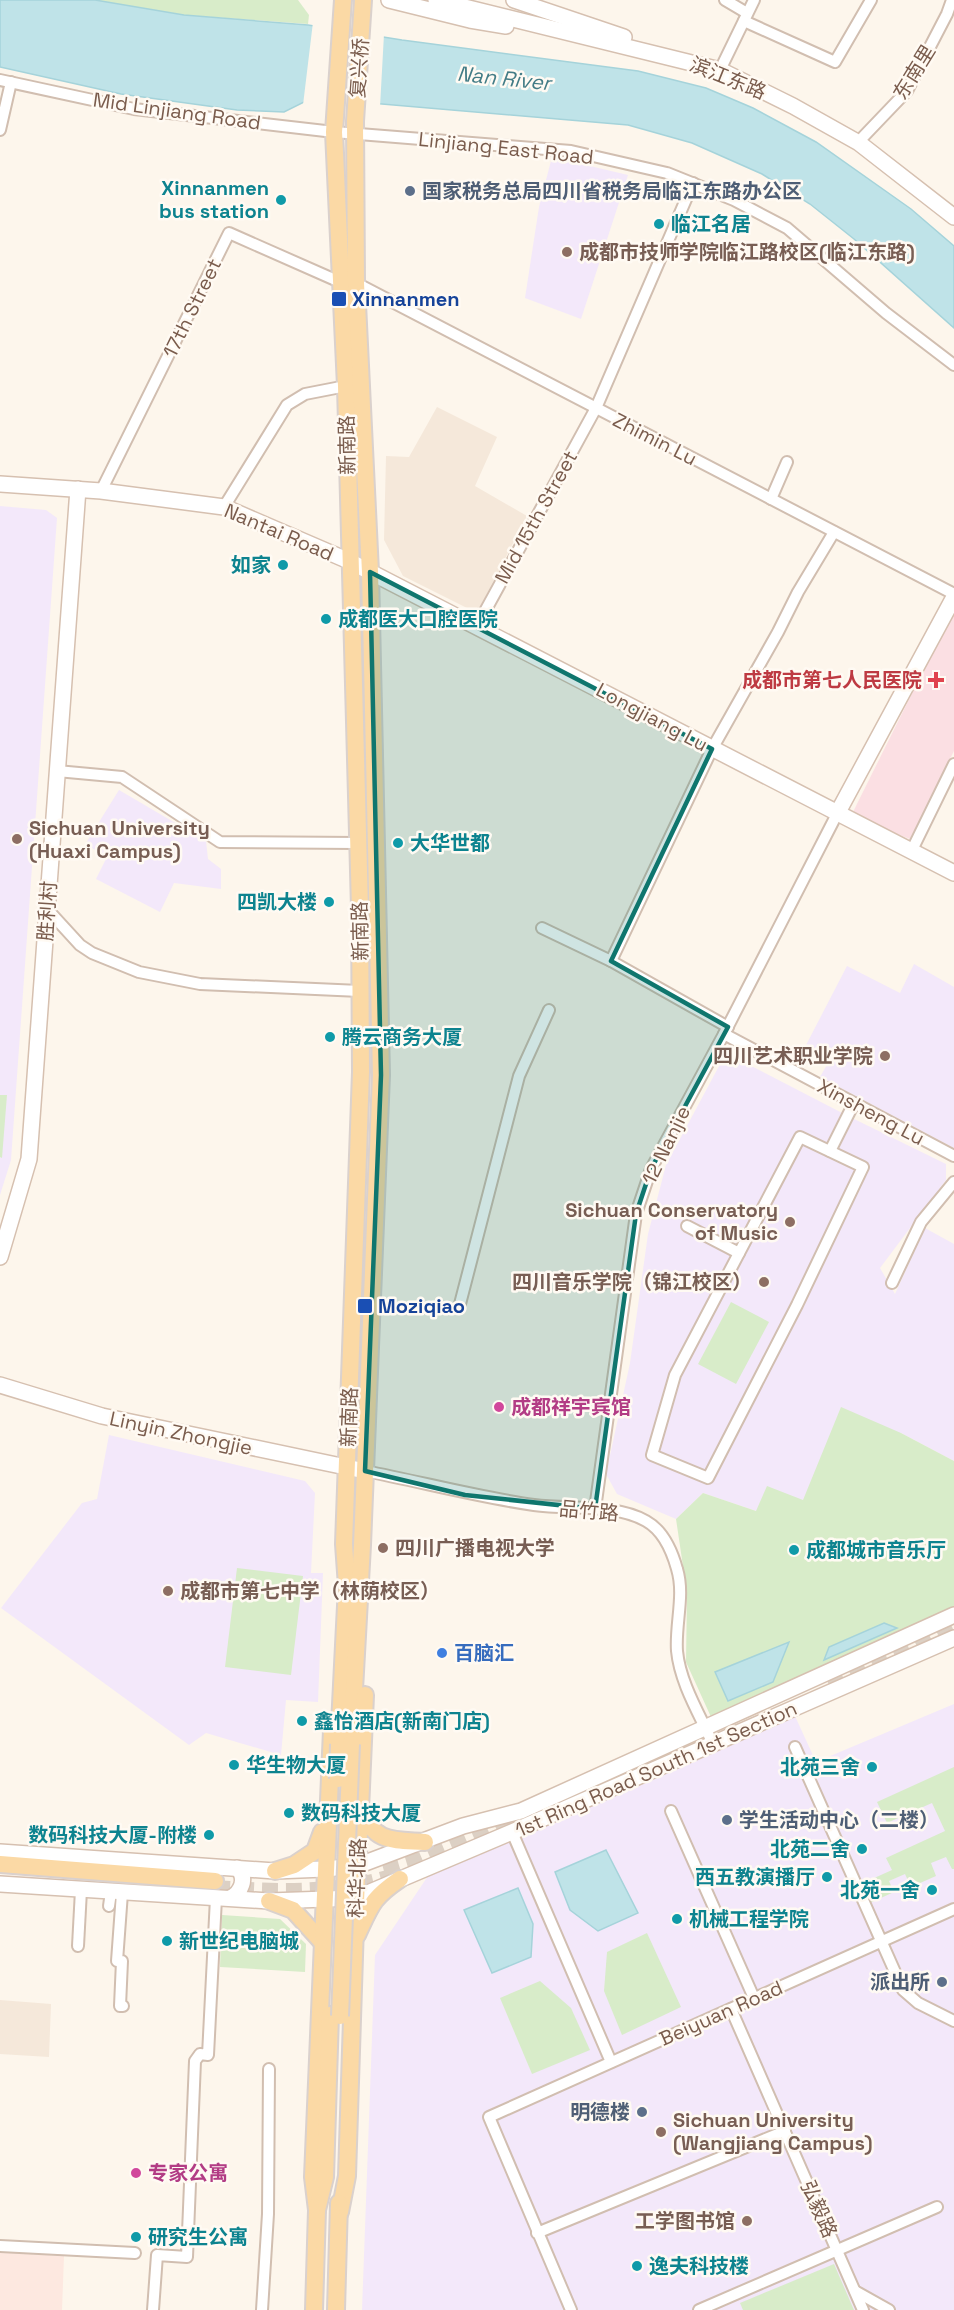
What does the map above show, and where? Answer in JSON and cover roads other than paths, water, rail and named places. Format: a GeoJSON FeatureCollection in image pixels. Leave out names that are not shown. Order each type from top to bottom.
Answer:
{"type":"FeatureCollection","features":[{"type":"Feature","properties":{"kind":"main road"},"geometry":{"type":"LineString","coordinates":[[389,0],[470,20],[631,43]]}},
{"type":"Feature","properties":{"kind":"main road","name":"滨江东路"},"geometry":{"type":"LineString","coordinates":[[436,0],[631,43]]}},
{"type":"Feature","properties":{"kind":"main road","name":"滨江东路"},"geometry":{"type":"LineString","coordinates":[[472,0],[721,66],[801,99],[863,136],[954,207]]}},
{"type":"Feature","properties":{"kind":"main road"},"geometry":{"type":"LineString","coordinates":[[514,0],[631,43]]}},
{"type":"Feature","properties":{"kind":"main road","name":"复兴桥"},"geometry":{"type":"LineString","coordinates":[[334,125],[342,7]]}},
{"type":"Feature","properties":{"kind":"main road","name":"复兴桥"},"geometry":{"type":"LineString","coordinates":[[355,128],[363,8]]}},
{"type":"Feature","properties":{"kind":"main road","name":"滨江东路"},"geometry":{"type":"LineString","coordinates":[[721,66],[859,143],[954,218]]}},
{"type":"Feature","properties":{"kind":"main road","name":"新南路"},"geometry":{"type":"LineString","coordinates":[[334,125],[370,572],[381,1075],[362,1545],[345,1744]]}},
{"type":"Feature","properties":{"kind":"main road","name":"新南路"},"geometry":{"type":"LineString","coordinates":[[345,1744],[347,1586],[344,1544],[361,1072],[360,908],[346,386],[355,128]]}},
{"type":"Feature","properties":{"kind":"main road","name":"Nantai Road"},"geometry":{"type":"LineString","coordinates":[[0,484],[101,491],[224,507],[349,561]]}},
{"type":"Feature","properties":{"kind":"main road","name":"胜利村"},"geometry":{"type":"LineString","coordinates":[[0,1257],[29,1159],[78,489]]}},
{"type":"Feature","properties":{"kind":"main road","name":"Longjiang Lu"},"geometry":{"type":"LineString","coordinates":[[349,561],[954,873]]}},
{"type":"Feature","properties":{"kind":"main road"},"geometry":{"type":"LineString","coordinates":[[837,814],[954,596]]}},
{"type":"Feature","properties":{"kind":"main road","name":"Linyin Zhongjie"},"geometry":{"type":"LineString","coordinates":[[0,1386],[102,1416],[365,1471]]}},
{"type":"Feature","properties":{"kind":"main road","name":"科华北路"},"geometry":{"type":"LineString","coordinates":[[314,2310],[317,2210],[313,2177],[326,1823],[338,1585],[344,1544]]}},
{"type":"Feature","properties":{"kind":"main road","name":"科华北路"},"geometry":{"type":"LineString","coordinates":[[336,2310],[340,2212],[347,2176],[357,1866],[370,1604],[362,1545]]}},
{"type":"Feature","properties":{"kind":"main road","name":"1st Ring Road South 1st Section"},"geometry":{"type":"LineString","coordinates":[[0,1852],[274,1871],[357,1866],[463,1826],[521,1811],[954,1615]]}},
{"type":"Feature","properties":{"kind":"main road","name":"1st Ring Road South 1st Section"},"geometry":{"type":"LineString","coordinates":[[356,1898],[954,1638]]}},
{"type":"Feature","properties":{"kind":"main road","name":"科华北路"},"geometry":{"type":"LineString","coordinates":[[317,2210],[325,2177],[335,2016],[345,1744]]}},
{"type":"Feature","properties":{"kind":"main road"},"geometry":{"type":"LineString","coordinates":[[330,1770],[333,1788],[345,1793],[356,1789],[361,1770]]}},
{"type":"Feature","properties":{"kind":"main road"},"geometry":{"type":"LineString","coordinates":[[360,1807],[370,1827],[381,1837],[425,1842]]}},
{"type":"Feature","properties":{"kind":"main road"},"geometry":{"type":"LineString","coordinates":[[274,1871],[294,1865],[315,1851],[326,1823]]}},
{"type":"Feature","properties":{"kind":"main road"},"geometry":{"type":"LineString","coordinates":[[0,1864],[218,1891],[269,1900],[293,1910],[322,1938],[329,1919],[341,1915],[351,1917],[355,1933]]}},
{"type":"Feature","properties":{"kind":"main road"},"geometry":{"type":"LineString","coordinates":[[0,1873],[218,1891],[237,1895],[243,1877],[237,1868]]}},
{"type":"Feature","properties":{"kind":"main road"},"geometry":{"type":"LineString","coordinates":[[355,1933],[373,1900],[400,1879]]}},
{"type":"Feature","properties":{"kind":"main road"},"geometry":{"type":"LineString","coordinates":[[0,1884],[81,1890],[114,1897],[218,1891]]}},
{"type":"Feature","properties":{"kind":"main road"},"geometry":{"type":"LineString","coordinates":[[269,1900],[356,1898]]}},
{"type":"Feature","properties":{"kind":"main road","name":"科华北路"},"geometry":{"type":"LineString","coordinates":[[335,2016],[334,2177],[340,2212]]}},
{"type":"Feature","properties":{"kind":"street"},"geometry":{"type":"LineString","coordinates":[[725,0],[745,17],[835,62],[871,0]]}},
{"type":"Feature","properties":{"kind":"street"},"geometry":{"type":"LineString","coordinates":[[721,66],[754,0]]}},
{"type":"Feature","properties":{"kind":"street","name":"东南里"},"geometry":{"type":"LineString","coordinates":[[863,136],[907,91],[947,15],[952,0]]}},
{"type":"Feature","properties":{"kind":"street"},"geometry":{"type":"LineString","coordinates":[[0,130],[6,81]]}},
{"type":"Feature","properties":{"kind":"street","name":"Mid Linjiang Road"},"geometry":{"type":"LineString","coordinates":[[6,81],[134,109],[355,128]]}},
{"type":"Feature","properties":{"kind":"street","name":"Linjiang East Road"},"geometry":{"type":"LineString","coordinates":[[355,128],[571,151],[667,173],[693,183],[734,200],[787,228],[886,313],[954,365]]}},
{"type":"Feature","properties":{"kind":"street","name":"Mid 15th Street"},"geometry":{"type":"LineString","coordinates":[[477,626],[596,408],[693,183]]}},
{"type":"Feature","properties":{"kind":"street","name":"17th Street"},"geometry":{"type":"LineString","coordinates":[[101,491],[229,233],[348,283]]}},
{"type":"Feature","properties":{"kind":"street","name":"Zhimin Lu"},"geometry":{"type":"LineString","coordinates":[[348,283],[596,408],[954,596]]}},
{"type":"Feature","properties":{"kind":"street"},"geometry":{"type":"LineString","coordinates":[[224,507],[287,405],[305,394],[346,386]]}},
{"type":"Feature","properties":{"kind":"street"},"geometry":{"type":"LineString","coordinates":[[771,499],[788,462]]}},
{"type":"Feature","properties":{"kind":"street"},"geometry":{"type":"LineString","coordinates":[[611,961],[712,749],[798,592],[834,532]]}},
{"type":"Feature","properties":{"kind":"street"},"geometry":{"type":"LineString","coordinates":[[911,852],[954,764]]}},
{"type":"Feature","properties":{"kind":"street"},"geometry":{"type":"LineString","coordinates":[[57,771],[122,777],[220,842],[357,843]]}},
{"type":"Feature","properties":{"kind":"street","name":"12 Nanjie"},"geometry":{"type":"LineString","coordinates":[[595,1509],[636,1214],[651,1169],[726,1030],[837,814]]}},
{"type":"Feature","properties":{"kind":"street"},"geometry":{"type":"LineString","coordinates":[[47,909],[80,945],[92,953],[139,972],[200,984],[360,992]]}},
{"type":"Feature","properties":{"kind":"street","name":"Xinsheng Lu"},"geometry":{"type":"LineString","coordinates":[[542,928],[611,961],[854,1103],[954,1156]]}},
{"type":"Feature","properties":{"kind":"street"},"geometry":{"type":"LineString","coordinates":[[460,1304],[519,1077],[549,1010]]}},
{"type":"Feature","properties":{"kind":"street"},"geometry":{"type":"LineString","coordinates":[[830,1151],[854,1103]]}},
{"type":"Feature","properties":{"kind":"street"},"geometry":{"type":"LineString","coordinates":[[800,1137],[863,1167],[797,1305],[708,1478],[652,1455],[675,1375],[739,1253],[800,1137]]}},
{"type":"Feature","properties":{"kind":"street"},"geometry":{"type":"LineString","coordinates":[[892,1283],[921,1222],[954,1182]]}},
{"type":"Feature","properties":{"kind":"street"},"geometry":{"type":"LineString","coordinates":[[687,1226],[739,1253]]}},
{"type":"Feature","properties":{"kind":"street","name":"品竹路"},"geometry":{"type":"LineString","coordinates":[[365,1471],[411,1480],[465,1495],[536,1506],[595,1509],[646,1520],[656,1528],[667,1544],[677,1570],[680,1584],[676,1639],[680,1665],[713,1744]]}},
{"type":"Feature","properties":{"kind":"street"},"geometry":{"type":"LineString","coordinates":[[795,1747],[903,1990],[918,2003],[954,2021]]}},
{"type":"Feature","properties":{"kind":"street"},"geometry":{"type":"LineString","coordinates":[[671,1811],[754,1998]]}},
{"type":"Feature","properties":{"kind":"street"},"geometry":{"type":"LineString","coordinates":[[512,1832],[611,2062]]}},
{"type":"Feature","properties":{"kind":"street"},"geometry":{"type":"LineString","coordinates":[[78,1946],[81,1890]]}},
{"type":"Feature","properties":{"kind":"street"},"geometry":{"type":"LineString","coordinates":[[153,2310],[157,2255],[187,2257],[195,2061],[200,2054],[208,2055],[218,1891]]}},
{"type":"Feature","properties":{"kind":"street"},"geometry":{"type":"LineString","coordinates":[[114,1897],[117,1961],[122,1961],[120,2006],[123,2006]]}},
{"type":"Feature","properties":{"kind":"street","name":"Beiyuan Road"},"geometry":{"type":"LineString","coordinates":[[537,2233],[489,2117],[954,1909]]}},
{"type":"Feature","properties":{"kind":"street","name":"弘毅路"},"geometry":{"type":"LineString","coordinates":[[731,2008],[863,2310]]}},
{"type":"Feature","properties":{"kind":"street"},"geometry":{"type":"LineString","coordinates":[[262,2310],[268,2214],[269,2069]]}},
{"type":"Feature","properties":{"kind":"street"},"geometry":{"type":"LineString","coordinates":[[571,2310],[537,2233],[785,2131]]}},
{"type":"Feature","properties":{"kind":"street"},"geometry":{"type":"LineString","coordinates":[[699,2310],[937,2207]]}},
{"type":"Feature","properties":{"kind":"street"},"geometry":{"type":"LineString","coordinates":[[0,2246],[135,2253]]}},
{"type":"Feature","properties":{"kind":"street"},"geometry":{"type":"LineString","coordinates":[[855,2291],[889,2310]]}},
{"type":"Feature","properties":{"kind":"water","name":"Nan River"},"geometry":{"type":"Polygon","coordinates":[[[0,0],[95,0],[184,15],[308,25],[402,40],[638,71],[706,88],[753,108],[816,142],[911,209],[954,246],[954,328],[854,239],[810,204],[762,174],[692,143],[628,125],[312,98],[284,112],[237,110],[121,94],[0,67],[0,0]]]}},
{"type":"Feature","properties":{"kind":"water"},"geometry":{"type":"Polygon","coordinates":[[[884,1623],[897,1628],[824,1660],[829,1647],[884,1623]]]}},
{"type":"Feature","properties":{"kind":"water"},"geometry":{"type":"Polygon","coordinates":[[[789,1642],[773,1682],[728,1701],[715,1672],[789,1642]]]}},
{"type":"Feature","properties":{"kind":"water"},"geometry":{"type":"Polygon","coordinates":[[[606,1850],[638,1913],[598,1931],[570,1910],[555,1872],[606,1850]]]}},
{"type":"Feature","properties":{"kind":"water"},"geometry":{"type":"Polygon","coordinates":[[[518,1888],[533,1924],[531,1957],[492,1973],[464,1910],[518,1888]]]}},
{"type":"Feature","properties":{"kind":"tunnel"},"geometry":{"type":"LineString","coordinates":[[829,1685],[954,1629]]}},
{"type":"Feature","properties":{"kind":"tunnel"},"geometry":{"type":"LineString","coordinates":[[384,1871],[421,1860],[535,1811]]}},
{"type":"Feature","properties":{"kind":"tunnel"},"geometry":{"type":"LineString","coordinates":[[214,1888],[306,1891],[352,1886],[397,1875]]}},
{"type":"Feature","properties":{"kind":"place","name":"国家税务总局四川省税务局临江东路办公区"},"geometry":{"type":"Point","coordinates":[410,191]}},
{"type":"Feature","properties":{"kind":"place","name":"Xinnanmen bus station"},"geometry":{"type":"Point","coordinates":[281,200]}},
{"type":"Feature","properties":{"kind":"place","name":"临江名居"},"geometry":{"type":"Point","coordinates":[659,224]}},
{"type":"Feature","properties":{"kind":"place","name":"成都市技师学院临江路校区(临江东路)"},"geometry":{"type":"Point","coordinates":[567,252]}},
{"type":"Feature","properties":{"kind":"place","name":"Xinnanmen"},"geometry":{"type":"Point","coordinates":[339,299]}},
{"type":"Feature","properties":{"kind":"place","name":"如家"},"geometry":{"type":"Point","coordinates":[283,565]}},
{"type":"Feature","properties":{"kind":"place","name":"成都医大口腔医院"},"geometry":{"type":"Point","coordinates":[326,619]}},
{"type":"Feature","properties":{"kind":"place","name":"成都市第七人民医院"},"geometry":{"type":"Point","coordinates":[936,680]}},
{"type":"Feature","properties":{"kind":"place","name":"Sichuan University (Huaxi Campus)"},"geometry":{"type":"Point","coordinates":[17,839]}},
{"type":"Feature","properties":{"kind":"place","name":"大华世都"},"geometry":{"type":"Point","coordinates":[398,843]}},
{"type":"Feature","properties":{"kind":"place","name":"四凯大楼"},"geometry":{"type":"Point","coordinates":[329,902]}},
{"type":"Feature","properties":{"kind":"place","name":"腾云商务大厦"},"geometry":{"type":"Point","coordinates":[330,1037]}},
{"type":"Feature","properties":{"kind":"place","name":"四川艺术职业学院"},"geometry":{"type":"Point","coordinates":[885,1056]}},
{"type":"Feature","properties":{"kind":"place","name":"Sichuan Conservatory of Music"},"geometry":{"type":"Point","coordinates":[790,1222]}},
{"type":"Feature","properties":{"kind":"place","name":"四川音乐学院（锦江校区）"},"geometry":{"type":"Point","coordinates":[764,1282]}},
{"type":"Feature","properties":{"kind":"place","name":"Moziqiao"},"geometry":{"type":"Point","coordinates":[365,1306]}},
{"type":"Feature","properties":{"kind":"place","name":"成都祥宇宾馆"},"geometry":{"type":"Point","coordinates":[499,1407]}},
{"type":"Feature","properties":{"kind":"place","name":"四川广播电视大学"},"geometry":{"type":"Point","coordinates":[383,1548]}},
{"type":"Feature","properties":{"kind":"place","name":"成都城市音乐厅"},"geometry":{"type":"Point","coordinates":[794,1550]}},
{"type":"Feature","properties":{"kind":"place","name":"成都市第七中学（林荫校区）"},"geometry":{"type":"Point","coordinates":[168,1591]}},
{"type":"Feature","properties":{"kind":"place","name":"百脑汇"},"geometry":{"type":"Point","coordinates":[442,1653]}},
{"type":"Feature","properties":{"kind":"place","name":"鑫怡酒店(新南门店)"},"geometry":{"type":"Point","coordinates":[302,1721]}},
{"type":"Feature","properties":{"kind":"place","name":"华生物大厦"},"geometry":{"type":"Point","coordinates":[234,1765]}},
{"type":"Feature","properties":{"kind":"place","name":"北苑三舍"},"geometry":{"type":"Point","coordinates":[872,1767]}},
{"type":"Feature","properties":{"kind":"place","name":"数码科技大厦"},"geometry":{"type":"Point","coordinates":[289,1813]}},
{"type":"Feature","properties":{"kind":"place","name":"学生活动中心（二楼）"},"geometry":{"type":"Point","coordinates":[727,1820]}},
{"type":"Feature","properties":{"kind":"place","name":"数码科技大厦-附楼"},"geometry":{"type":"Point","coordinates":[209,1835]}},
{"type":"Feature","properties":{"kind":"place","name":"北苑二舍"},"geometry":{"type":"Point","coordinates":[862,1849]}},
{"type":"Feature","properties":{"kind":"place","name":"西五教演播厅"},"geometry":{"type":"Point","coordinates":[827,1877]}},
{"type":"Feature","properties":{"kind":"place","name":"北苑一舍"},"geometry":{"type":"Point","coordinates":[932,1890]}},
{"type":"Feature","properties":{"kind":"place","name":"机械工程学院"},"geometry":{"type":"Point","coordinates":[677,1919]}},
{"type":"Feature","properties":{"kind":"place","name":"新世纪电脑城"},"geometry":{"type":"Point","coordinates":[167,1941]}},
{"type":"Feature","properties":{"kind":"place","name":"派出所"},"geometry":{"type":"Point","coordinates":[942,1982]}},
{"type":"Feature","properties":{"kind":"place","name":"明德楼"},"geometry":{"type":"Point","coordinates":[642,2112]}},
{"type":"Feature","properties":{"kind":"place","name":"Sichuan University (Wangjiang Campus)"},"geometry":{"type":"Point","coordinates":[661,2132]}},
{"type":"Feature","properties":{"kind":"place","name":"专家公寓"},"geometry":{"type":"Point","coordinates":[136,2173]}},
{"type":"Feature","properties":{"kind":"place","name":"工学图书馆"},"geometry":{"type":"Point","coordinates":[747,2221]}},
{"type":"Feature","properties":{"kind":"place","name":"研究生公寓"},"geometry":{"type":"Point","coordinates":[136,2237]}},
{"type":"Feature","properties":{"kind":"place","name":"逸夫科技楼"},"geometry":{"type":"Point","coordinates":[637,2266]}}]}
